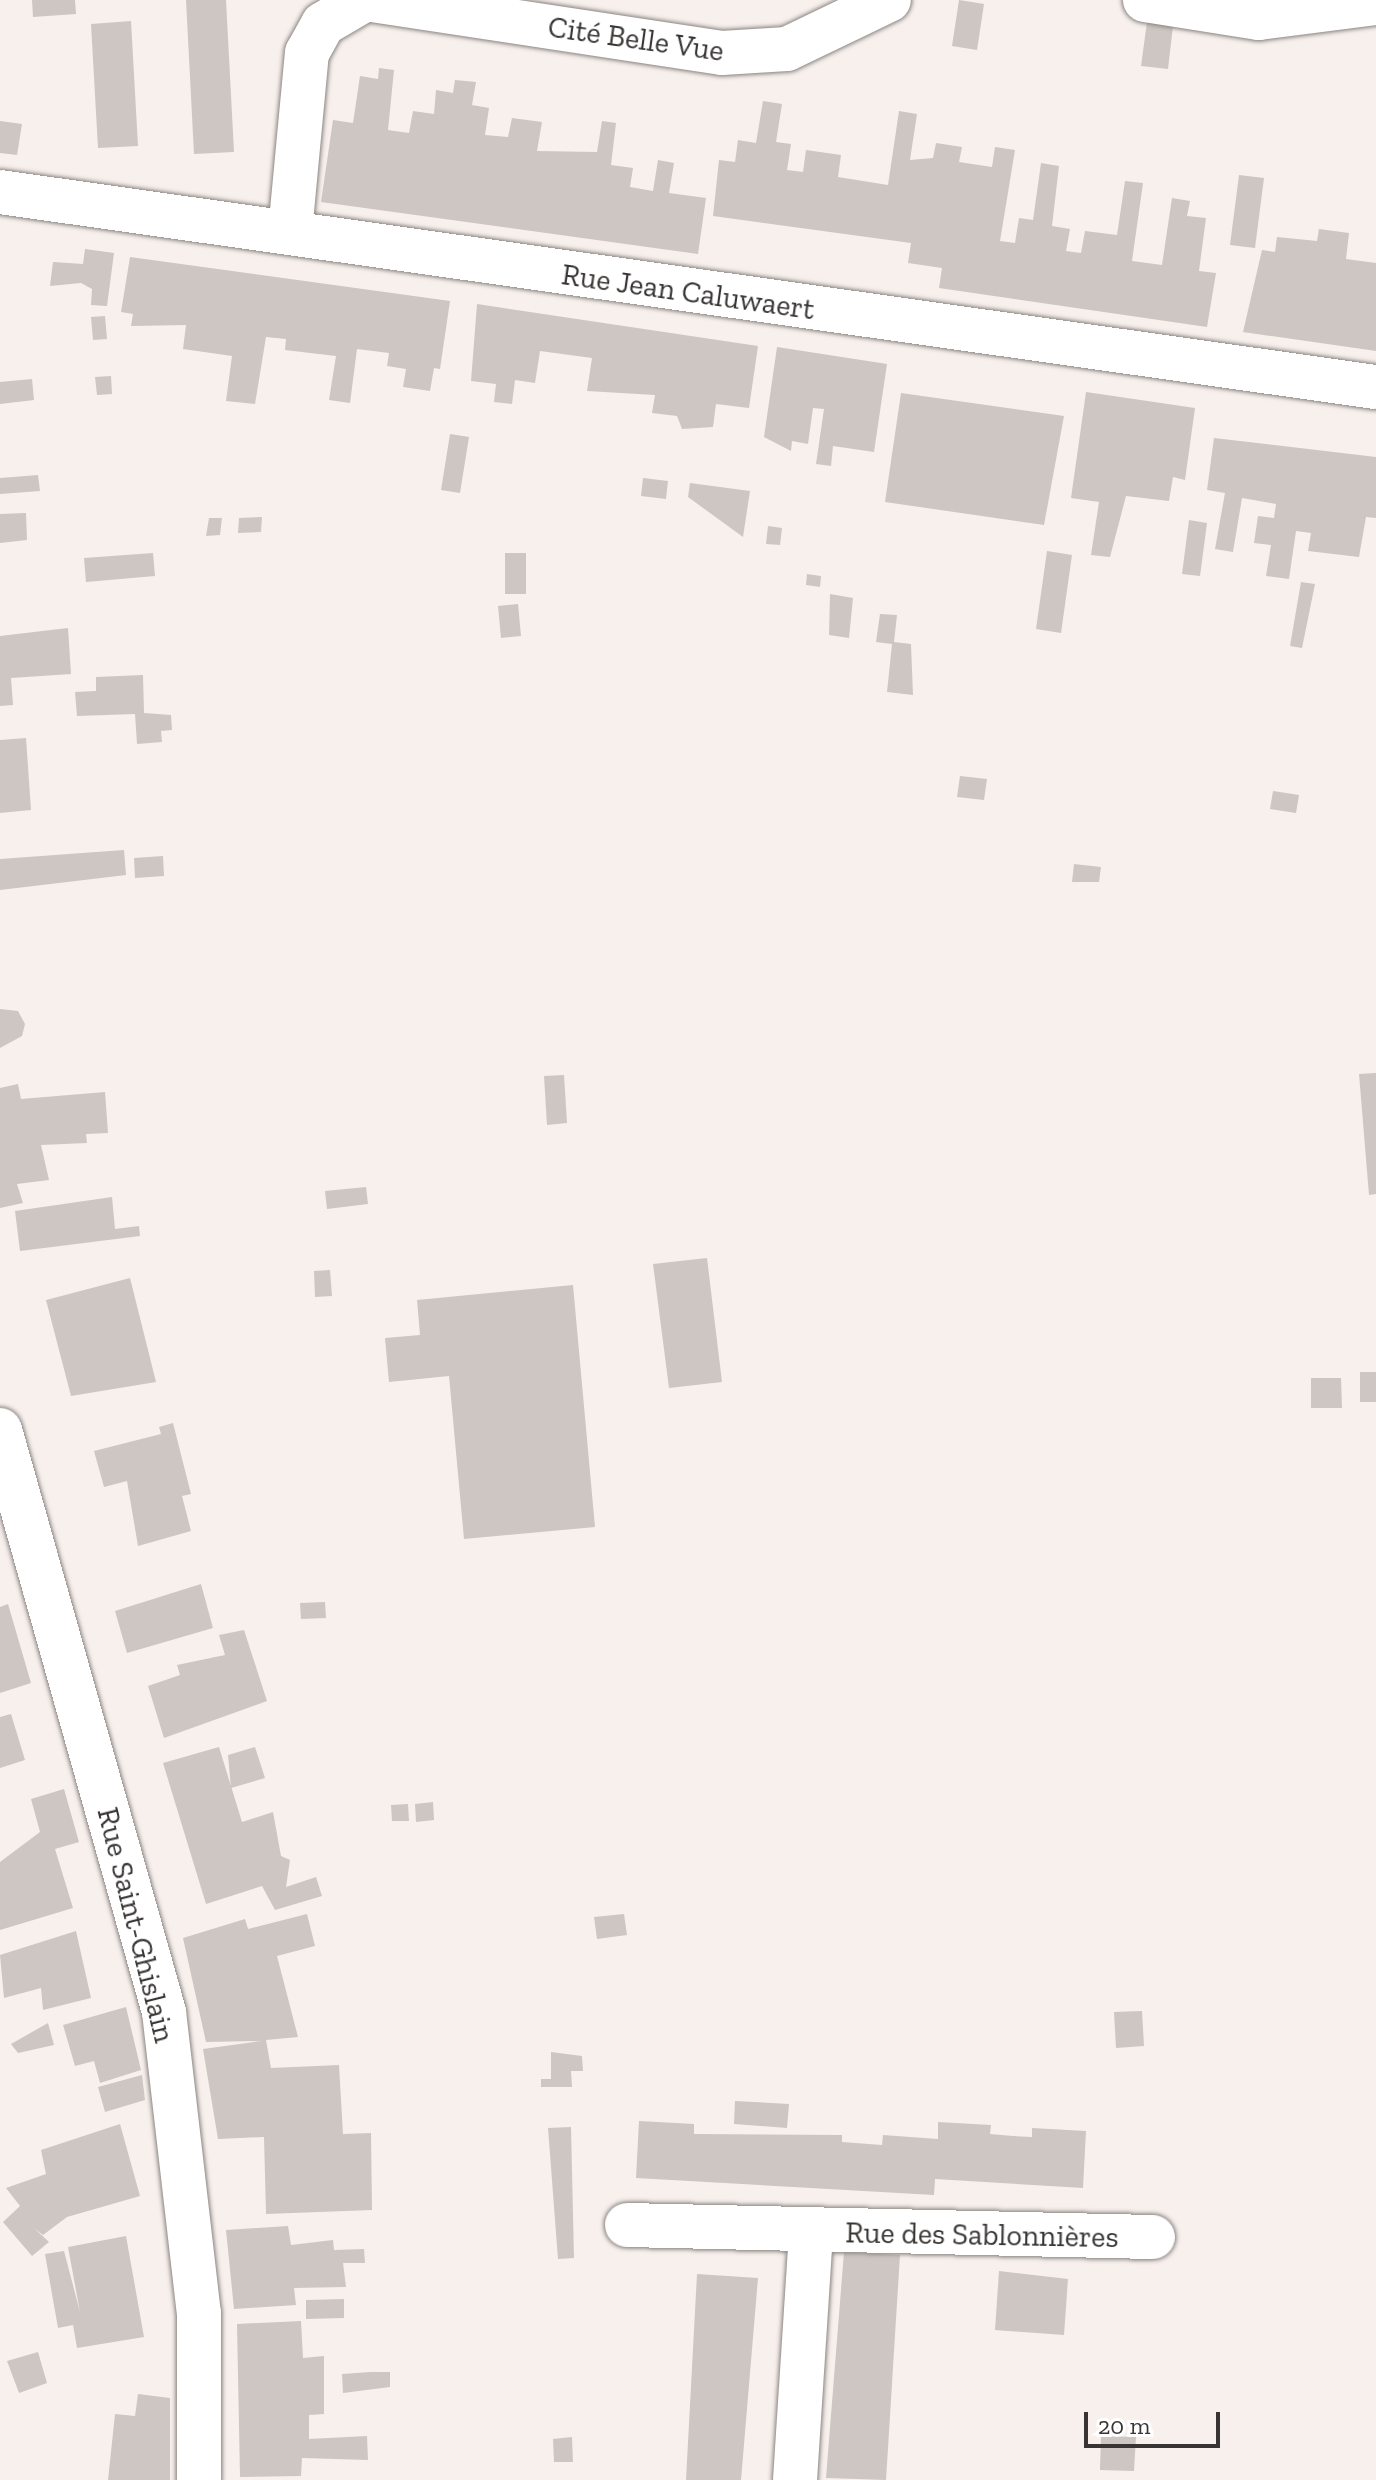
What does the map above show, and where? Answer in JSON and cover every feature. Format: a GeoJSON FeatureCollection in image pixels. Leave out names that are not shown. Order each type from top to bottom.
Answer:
{"type":"FeatureCollection","features":[{"type":"Feature","properties":{"kind":"street"},"geometry":{"type":"LineString","coordinates":[[290,232],[307,53],[323,24],[364,0]]}},
{"type":"Feature","properties":{"kind":"street","name":"Cité Belle Vue"},"geometry":{"type":"LineString","coordinates":[[372,0],[722,53],[787,49],[889,0]]}},
{"type":"Feature","properties":{"kind":"street"},"geometry":{"type":"LineString","coordinates":[[1167,1],[1259,18],[1376,3]]}},
{"type":"Feature","properties":{"kind":"street","name":"Rue Jean Caluwaert"},"geometry":{"type":"LineString","coordinates":[[0,192],[1376,387]]}},
{"type":"Feature","properties":{"kind":"street","name":"Rue Saint-Ghislain"},"geometry":{"type":"LineString","coordinates":[[0,1430],[164,2012],[199,2313],[199,2480]]}},
{"type":"Feature","properties":{"kind":"street","name":"Rue des Sablonnières"},"geometry":{"type":"LineString","coordinates":[[627,2225],[811,2233],[1153,2237]]}},
{"type":"Feature","properties":{"kind":"street","name":"Rue des Sablonnières"},"geometry":{"type":"LineString","coordinates":[[795,2480],[811,2233]]}},
{"type":"Feature","properties":{"kind":"building"},"geometry":{"type":"Polygon","coordinates":[[[32,0],[75,0],[76,14],[33,17],[32,0]]]}},
{"type":"Feature","properties":{"kind":"building"},"geometry":{"type":"Polygon","coordinates":[[[186,0],[226,0],[234,152],[194,154],[186,0]]]}},
{"type":"Feature","properties":{"kind":"building"},"geometry":{"type":"Polygon","coordinates":[[[959,0],[984,4],[977,50],[952,46],[959,0]]]}},
{"type":"Feature","properties":{"kind":"building"},"geometry":{"type":"Polygon","coordinates":[[[131,21],[138,146],[98,148],[91,24],[131,21]]]}},
{"type":"Feature","properties":{"kind":"building"},"geometry":{"type":"Polygon","coordinates":[[[1147,22],[1173,26],[1168,69],[1141,66],[1147,22]]]}},
{"type":"Feature","properties":{"kind":"building"},"geometry":{"type":"Polygon","coordinates":[[[379,68],[394,70],[388,130],[409,133],[413,111],[434,114],[436,90],[453,93],[455,80],[476,82],[472,105],[489,108],[485,135],[508,137],[512,118],[542,122],[537,151],[597,152],[602,121],[616,123],[611,165],[633,168],[630,187],[653,191],[658,160],[674,163],[669,193],[706,198],[698,254],[321,202],[333,120],[353,123],[360,76],[378,79],[379,68]]]}},
{"type":"Feature","properties":{"kind":"building"},"geometry":{"type":"Polygon","coordinates":[[[763,101],[782,104],[776,142],[791,144],[787,170],[803,172],[806,150],[841,155],[838,177],[888,185],[899,111],[917,114],[910,160],[933,158],[936,143],[962,147],[959,162],[992,167],[995,147],[1015,150],[1000,241],[1015,243],[1019,218],[1033,220],[1041,163],[1059,166],[1052,226],[1070,229],[1066,251],[1081,253],[1085,231],[1117,235],[1125,181],[1143,183],[1132,261],[1162,265],[1172,198],[1190,201],[1187,216],[1206,218],[1199,271],[1216,273],[1207,327],[939,288],[942,268],[908,263],[911,243],[713,216],[719,160],[735,162],[738,140],[756,143],[763,101]]]}},
{"type":"Feature","properties":{"kind":"building"},"geometry":{"type":"Polygon","coordinates":[[[0,121],[22,124],[17,155],[0,153],[0,121]]]}},
{"type":"Feature","properties":{"kind":"building"},"geometry":{"type":"Polygon","coordinates":[[[1239,175],[1264,178],[1255,248],[1230,245],[1239,175]]]}},
{"type":"Feature","properties":{"kind":"building"},"geometry":{"type":"Polygon","coordinates":[[[1319,229],[1349,233],[1346,259],[1376,263],[1376,351],[1243,332],[1262,250],[1275,252],[1277,237],[1317,241],[1319,229]]]}},
{"type":"Feature","properties":{"kind":"building"},"geometry":{"type":"Polygon","coordinates":[[[85,249],[114,253],[107,306],[91,305],[92,289],[81,283],[50,286],[53,262],[83,264],[85,249]]]}},
{"type":"Feature","properties":{"kind":"building"},"geometry":{"type":"Polygon","coordinates":[[[130,257],[450,301],[440,369],[434,368],[430,391],[403,387],[406,369],[387,366],[389,353],[357,349],[350,403],[329,400],[336,356],[285,350],[286,339],[266,337],[255,404],[226,401],[232,356],[183,349],[186,325],[131,326],[133,314],[121,312],[130,257]]]}},
{"type":"Feature","properties":{"kind":"building"},"geometry":{"type":"Polygon","coordinates":[[[477,304],[758,346],[749,408],[716,404],[713,427],[682,429],[677,416],[652,413],[655,395],[587,391],[592,358],[540,351],[535,383],[515,380],[512,404],[494,402],[496,384],[471,381],[477,304]]]}},
{"type":"Feature","properties":{"kind":"building"},"geometry":{"type":"Polygon","coordinates":[[[105,316],[107,339],[93,340],[91,317],[105,316]]]}},
{"type":"Feature","properties":{"kind":"building"},"geometry":{"type":"Polygon","coordinates":[[[777,347],[887,364],[874,452],[833,446],[831,466],[816,464],[824,409],[813,408],[808,444],[792,441],[791,451],[764,437],[777,347]]]}},
{"type":"Feature","properties":{"kind":"building"},"geometry":{"type":"Polygon","coordinates":[[[111,376],[112,394],[97,395],[95,377],[111,376]]]}},
{"type":"Feature","properties":{"kind":"building"},"geometry":{"type":"Polygon","coordinates":[[[32,379],[34,400],[0,404],[0,382],[32,379]]]}},
{"type":"Feature","properties":{"kind":"building"},"geometry":{"type":"Polygon","coordinates":[[[1086,392],[1195,408],[1185,480],[1173,477],[1169,501],[1126,496],[1110,557],[1091,555],[1099,502],[1071,498],[1086,392]]]}},
{"type":"Feature","properties":{"kind":"building"},"geometry":{"type":"Polygon","coordinates":[[[901,393],[1064,416],[1044,525],[885,502],[901,393]]]}},
{"type":"Feature","properties":{"kind":"building"},"geometry":{"type":"Polygon","coordinates":[[[450,434],[469,437],[460,493],[441,490],[450,434]]]}},
{"type":"Feature","properties":{"kind":"building"},"geometry":{"type":"Polygon","coordinates":[[[1214,438],[1376,457],[1376,518],[1366,517],[1359,557],[1308,551],[1311,533],[1296,531],[1289,579],[1266,576],[1271,545],[1254,543],[1258,516],[1274,518],[1276,504],[1242,498],[1233,552],[1215,549],[1225,493],[1207,490],[1214,438]]]}},
{"type":"Feature","properties":{"kind":"building"},"geometry":{"type":"Polygon","coordinates":[[[38,475],[40,491],[0,494],[0,478],[38,475]]]}},
{"type":"Feature","properties":{"kind":"building"},"geometry":{"type":"Polygon","coordinates":[[[643,478],[668,481],[666,499],[641,496],[643,478]]]}},
{"type":"Feature","properties":{"kind":"building"},"geometry":{"type":"Polygon","coordinates":[[[690,483],[750,491],[743,537],[688,497],[690,483]]]}},
{"type":"Feature","properties":{"kind":"building"},"geometry":{"type":"Polygon","coordinates":[[[26,513],[27,540],[0,543],[0,514],[26,513]]]}},
{"type":"Feature","properties":{"kind":"building"},"geometry":{"type":"Polygon","coordinates":[[[262,517],[261,532],[238,533],[239,518],[262,517]]]}},
{"type":"Feature","properties":{"kind":"building"},"geometry":{"type":"Polygon","coordinates":[[[209,518],[222,518],[220,535],[206,536],[209,518]]]}},
{"type":"Feature","properties":{"kind":"building"},"geometry":{"type":"Polygon","coordinates":[[[1189,520],[1207,523],[1200,576],[1182,574],[1189,520]]]}},
{"type":"Feature","properties":{"kind":"building"},"geometry":{"type":"Polygon","coordinates":[[[768,526],[782,528],[780,545],[766,544],[768,526]]]}},
{"type":"Feature","properties":{"kind":"building"},"geometry":{"type":"Polygon","coordinates":[[[1047,551],[1072,555],[1061,633],[1036,629],[1047,551]]]}},
{"type":"Feature","properties":{"kind":"building"},"geometry":{"type":"Polygon","coordinates":[[[153,553],[155,576],[86,582],[84,558],[153,553]]]}},
{"type":"Feature","properties":{"kind":"building"},"geometry":{"type":"Polygon","coordinates":[[[505,553],[526,553],[526,594],[505,594],[505,553]]]}},
{"type":"Feature","properties":{"kind":"building"},"geometry":{"type":"Polygon","coordinates":[[[807,574],[821,576],[820,587],[806,585],[807,574]]]}},
{"type":"Feature","properties":{"kind":"building"},"geometry":{"type":"Polygon","coordinates":[[[1301,582],[1315,584],[1302,648],[1290,646],[1301,582]]]}},
{"type":"Feature","properties":{"kind":"building"},"geometry":{"type":"Polygon","coordinates":[[[830,594],[853,598],[849,638],[829,635],[830,594]]]}},
{"type":"Feature","properties":{"kind":"building"},"geometry":{"type":"Polygon","coordinates":[[[518,604],[521,636],[501,638],[498,606],[518,604]]]}},
{"type":"Feature","properties":{"kind":"building"},"geometry":{"type":"Polygon","coordinates":[[[880,614],[897,615],[894,642],[911,644],[913,695],[887,692],[892,644],[876,642],[880,614]]]}},
{"type":"Feature","properties":{"kind":"building"},"geometry":{"type":"Polygon","coordinates":[[[68,628],[71,674],[11,678],[13,705],[0,706],[0,636],[68,628]]]}},
{"type":"Feature","properties":{"kind":"building"},"geometry":{"type":"Polygon","coordinates":[[[143,675],[144,713],[171,715],[172,730],[161,731],[162,742],[137,744],[135,714],[77,716],[75,692],[96,691],[96,677],[143,675]]]}},
{"type":"Feature","properties":{"kind":"building"},"geometry":{"type":"Polygon","coordinates":[[[26,738],[31,810],[0,813],[0,740],[26,738]]]}},
{"type":"Feature","properties":{"kind":"building"},"geometry":{"type":"Polygon","coordinates":[[[960,776],[987,779],[984,800],[957,797],[960,776]]]}},
{"type":"Feature","properties":{"kind":"building"},"geometry":{"type":"Polygon","coordinates":[[[1273,791],[1299,795],[1296,813],[1270,809],[1273,791]]]}},
{"type":"Feature","properties":{"kind":"building"},"geometry":{"type":"Polygon","coordinates":[[[124,850],[126,875],[0,890],[0,859],[124,850]]]}},
{"type":"Feature","properties":{"kind":"building"},"geometry":{"type":"Polygon","coordinates":[[[163,856],[164,876],[135,878],[134,858],[163,856]]]}},
{"type":"Feature","properties":{"kind":"building"},"geometry":{"type":"Polygon","coordinates":[[[1074,864],[1101,867],[1099,882],[1072,882],[1074,864]]]}},
{"type":"Feature","properties":{"kind":"building"},"geometry":{"type":"Polygon","coordinates":[[[0,1009],[18,1011],[25,1024],[22,1036],[0,1048],[0,1009]]]}},
{"type":"Feature","properties":{"kind":"building"},"geometry":{"type":"Polygon","coordinates":[[[1376,1073],[1376,1194],[1369,1195],[1359,1074],[1376,1073]]]}},
{"type":"Feature","properties":{"kind":"building"},"geometry":{"type":"Polygon","coordinates":[[[564,1075],[567,1123],[547,1125],[544,1076],[564,1075]]]}},
{"type":"Feature","properties":{"kind":"building"},"geometry":{"type":"Polygon","coordinates":[[[18,1084],[21,1099],[105,1092],[108,1133],[86,1134],[87,1143],[41,1145],[49,1180],[17,1184],[23,1203],[0,1208],[0,1088],[18,1084]]]}},
{"type":"Feature","properties":{"kind":"building"},"geometry":{"type":"Polygon","coordinates":[[[366,1187],[368,1204],[327,1209],[325,1191],[366,1187]]]}},
{"type":"Feature","properties":{"kind":"building"},"geometry":{"type":"Polygon","coordinates":[[[112,1197],[115,1229],[139,1226],[140,1236],[20,1251],[15,1211],[112,1197]]]}},
{"type":"Feature","properties":{"kind":"building"},"geometry":{"type":"Polygon","coordinates":[[[707,1258],[722,1382],[669,1388],[653,1264],[707,1258]]]}},
{"type":"Feature","properties":{"kind":"building"},"geometry":{"type":"Polygon","coordinates":[[[330,1270],[332,1296],[315,1297],[314,1271],[330,1270]]]}},
{"type":"Feature","properties":{"kind":"building"},"geometry":{"type":"Polygon","coordinates":[[[130,1278],[156,1382],[71,1396],[46,1300],[130,1278]]]}},
{"type":"Feature","properties":{"kind":"building"},"geometry":{"type":"Polygon","coordinates":[[[573,1285],[595,1527],[464,1539],[449,1376],[389,1382],[385,1338],[420,1335],[417,1300],[573,1285]]]}},
{"type":"Feature","properties":{"kind":"building"},"geometry":{"type":"Polygon","coordinates":[[[1360,1372],[1376,1372],[1376,1402],[1360,1402],[1360,1372]]]}},
{"type":"Feature","properties":{"kind":"building"},"geometry":{"type":"Polygon","coordinates":[[[1311,1378],[1341,1378],[1342,1408],[1311,1408],[1311,1378]]]}},
{"type":"Feature","properties":{"kind":"building"},"geometry":{"type":"Polygon","coordinates":[[[173,1423],[191,1494],[182,1496],[191,1531],[138,1546],[127,1481],[104,1487],[94,1451],[161,1434],[159,1427],[173,1423]]]}},
{"type":"Feature","properties":{"kind":"building"},"geometry":{"type":"Polygon","coordinates":[[[201,1584],[213,1628],[127,1653],[115,1611],[201,1584]]]}},
{"type":"Feature","properties":{"kind":"building"},"geometry":{"type":"Polygon","coordinates":[[[325,1602],[326,1618],[301,1619],[300,1603],[325,1602]]]}},
{"type":"Feature","properties":{"kind":"building"},"geometry":{"type":"Polygon","coordinates":[[[8,1604],[31,1683],[0,1693],[0,1607],[8,1604]]]}},
{"type":"Feature","properties":{"kind":"building"},"geometry":{"type":"Polygon","coordinates":[[[244,1630],[267,1701],[164,1738],[148,1686],[180,1675],[177,1665],[225,1655],[219,1635],[244,1630]]]}},
{"type":"Feature","properties":{"kind":"building"},"geometry":{"type":"Polygon","coordinates":[[[11,1714],[25,1760],[0,1768],[0,1717],[11,1714]]]}},
{"type":"Feature","properties":{"kind":"building"},"geometry":{"type":"Polygon","coordinates":[[[219,1747],[242,1822],[273,1812],[281,1856],[290,1860],[286,1887],[316,1877],[322,1896],[275,1910],[262,1886],[206,1904],[163,1763],[219,1747]]]}},
{"type":"Feature","properties":{"kind":"building"},"geometry":{"type":"Polygon","coordinates":[[[255,1747],[265,1778],[231,1788],[228,1755],[255,1747]]]}},
{"type":"Feature","properties":{"kind":"building"},"geometry":{"type":"Polygon","coordinates":[[[64,1789],[79,1842],[55,1849],[73,1908],[0,1930],[0,1862],[40,1832],[31,1799],[64,1789]]]}},
{"type":"Feature","properties":{"kind":"building"},"geometry":{"type":"Polygon","coordinates":[[[433,1802],[434,1820],[416,1822],[415,1804],[433,1802]]]}},
{"type":"Feature","properties":{"kind":"building"},"geometry":{"type":"Polygon","coordinates":[[[408,1804],[409,1821],[392,1821],[391,1805],[408,1804]]]}},
{"type":"Feature","properties":{"kind":"building"},"geometry":{"type":"Polygon","coordinates":[[[307,1914],[315,1946],[277,1956],[298,2037],[266,2040],[271,2068],[339,2065],[343,2134],[371,2133],[372,2210],[266,2214],[264,2137],[218,2139],[203,2049],[262,2041],[206,2042],[183,1938],[245,1919],[248,1929],[307,1914]]]}},
{"type":"Feature","properties":{"kind":"building"},"geometry":{"type":"Polygon","coordinates":[[[624,1914],[627,1935],[597,1939],[594,1917],[624,1914]]]}},
{"type":"Feature","properties":{"kind":"building"},"geometry":{"type":"Polygon","coordinates":[[[76,1931],[91,1998],[43,2010],[41,1988],[4,1998],[0,1955],[76,1931]]]}},
{"type":"Feature","properties":{"kind":"building"},"geometry":{"type":"Polygon","coordinates":[[[126,2007],[141,2070],[100,2083],[94,2061],[75,2066],[63,2025],[126,2007]]]}},
{"type":"Feature","properties":{"kind":"building"},"geometry":{"type":"Polygon","coordinates":[[[1142,2011],[1144,2046],[1116,2048],[1114,2012],[1142,2011]]]}},
{"type":"Feature","properties":{"kind":"building"},"geometry":{"type":"Polygon","coordinates":[[[48,2023],[54,2045],[18,2053],[11,2044],[48,2023]]]}},
{"type":"Feature","properties":{"kind":"building"},"geometry":{"type":"Polygon","coordinates":[[[551,2052],[582,2056],[583,2071],[571,2071],[572,2087],[541,2087],[541,2079],[551,2079],[551,2052]]]}},
{"type":"Feature","properties":{"kind":"building"},"geometry":{"type":"Polygon","coordinates":[[[142,2075],[145,2100],[105,2112],[98,2087],[142,2075]]]}},
{"type":"Feature","properties":{"kind":"building"},"geometry":{"type":"Polygon","coordinates":[[[735,2101],[789,2104],[787,2128],[734,2124],[735,2101]]]}},
{"type":"Feature","properties":{"kind":"building"},"geometry":{"type":"Polygon","coordinates":[[[639,2121],[694,2124],[694,2134],[842,2135],[842,2142],[882,2145],[883,2135],[938,2139],[938,2122],[991,2125],[990,2134],[1013,2136],[1032,2137],[1032,2128],[1086,2131],[1083,2188],[935,2179],[934,2195],[636,2178],[639,2121]]]}},
{"type":"Feature","properties":{"kind":"building"},"geometry":{"type":"Polygon","coordinates":[[[120,2124],[140,2196],[67,2217],[43,2235],[34,2228],[49,2242],[32,2256],[3,2222],[20,2206],[6,2188],[46,2174],[41,2150],[120,2124]]]}},
{"type":"Feature","properties":{"kind":"building"},"geometry":{"type":"Polygon","coordinates":[[[571,2127],[574,2258],[558,2259],[548,2128],[571,2127]]]}},
{"type":"Feature","properties":{"kind":"building"},"geometry":{"type":"Polygon","coordinates":[[[288,2226],[291,2245],[333,2240],[334,2250],[364,2249],[365,2263],[343,2263],[346,2287],[294,2288],[296,2305],[234,2309],[226,2230],[288,2226]]]}},
{"type":"Feature","properties":{"kind":"building"},"geometry":{"type":"Polygon","coordinates":[[[126,2236],[144,2337],[77,2348],[73,2325],[58,2328],[45,2254],[64,2251],[80,2312],[68,2247],[126,2236]]]}},
{"type":"Feature","properties":{"kind":"building"},"geometry":{"type":"Polygon","coordinates":[[[844,2252],[900,2255],[886,2480],[826,2478],[844,2252]]]}},
{"type":"Feature","properties":{"kind":"building"},"geometry":{"type":"Polygon","coordinates":[[[999,2271],[1068,2279],[1064,2335],[995,2330],[999,2271]]]}},
{"type":"Feature","properties":{"kind":"building"},"geometry":{"type":"Polygon","coordinates":[[[697,2274],[758,2278],[741,2480],[686,2480],[697,2274]]]}},
{"type":"Feature","properties":{"kind":"building"},"geometry":{"type":"Polygon","coordinates":[[[344,2299],[344,2318],[306,2319],[306,2300],[344,2299]]]}},
{"type":"Feature","properties":{"kind":"building"},"geometry":{"type":"Polygon","coordinates":[[[301,2321],[303,2358],[324,2356],[324,2414],[309,2415],[309,2439],[367,2436],[368,2460],[302,2458],[301,2476],[240,2477],[237,2324],[301,2321]]]}},
{"type":"Feature","properties":{"kind":"building"},"geometry":{"type":"Polygon","coordinates":[[[38,2352],[47,2383],[19,2393],[7,2361],[38,2352]]]}},
{"type":"Feature","properties":{"kind":"building"},"geometry":{"type":"Polygon","coordinates":[[[390,2372],[390,2387],[343,2393],[342,2374],[390,2372]]]}},
{"type":"Feature","properties":{"kind":"building"},"geometry":{"type":"Polygon","coordinates":[[[138,2394],[170,2398],[170,2480],[108,2480],[115,2414],[135,2416],[138,2394]]]}},
{"type":"Feature","properties":{"kind":"building"},"geometry":{"type":"Polygon","coordinates":[[[1101,2436],[1136,2437],[1134,2471],[1100,2470],[1101,2436]]]}},
{"type":"Feature","properties":{"kind":"building"},"geometry":{"type":"Polygon","coordinates":[[[572,2437],[573,2462],[554,2462],[553,2439],[572,2437]]]}}]}
